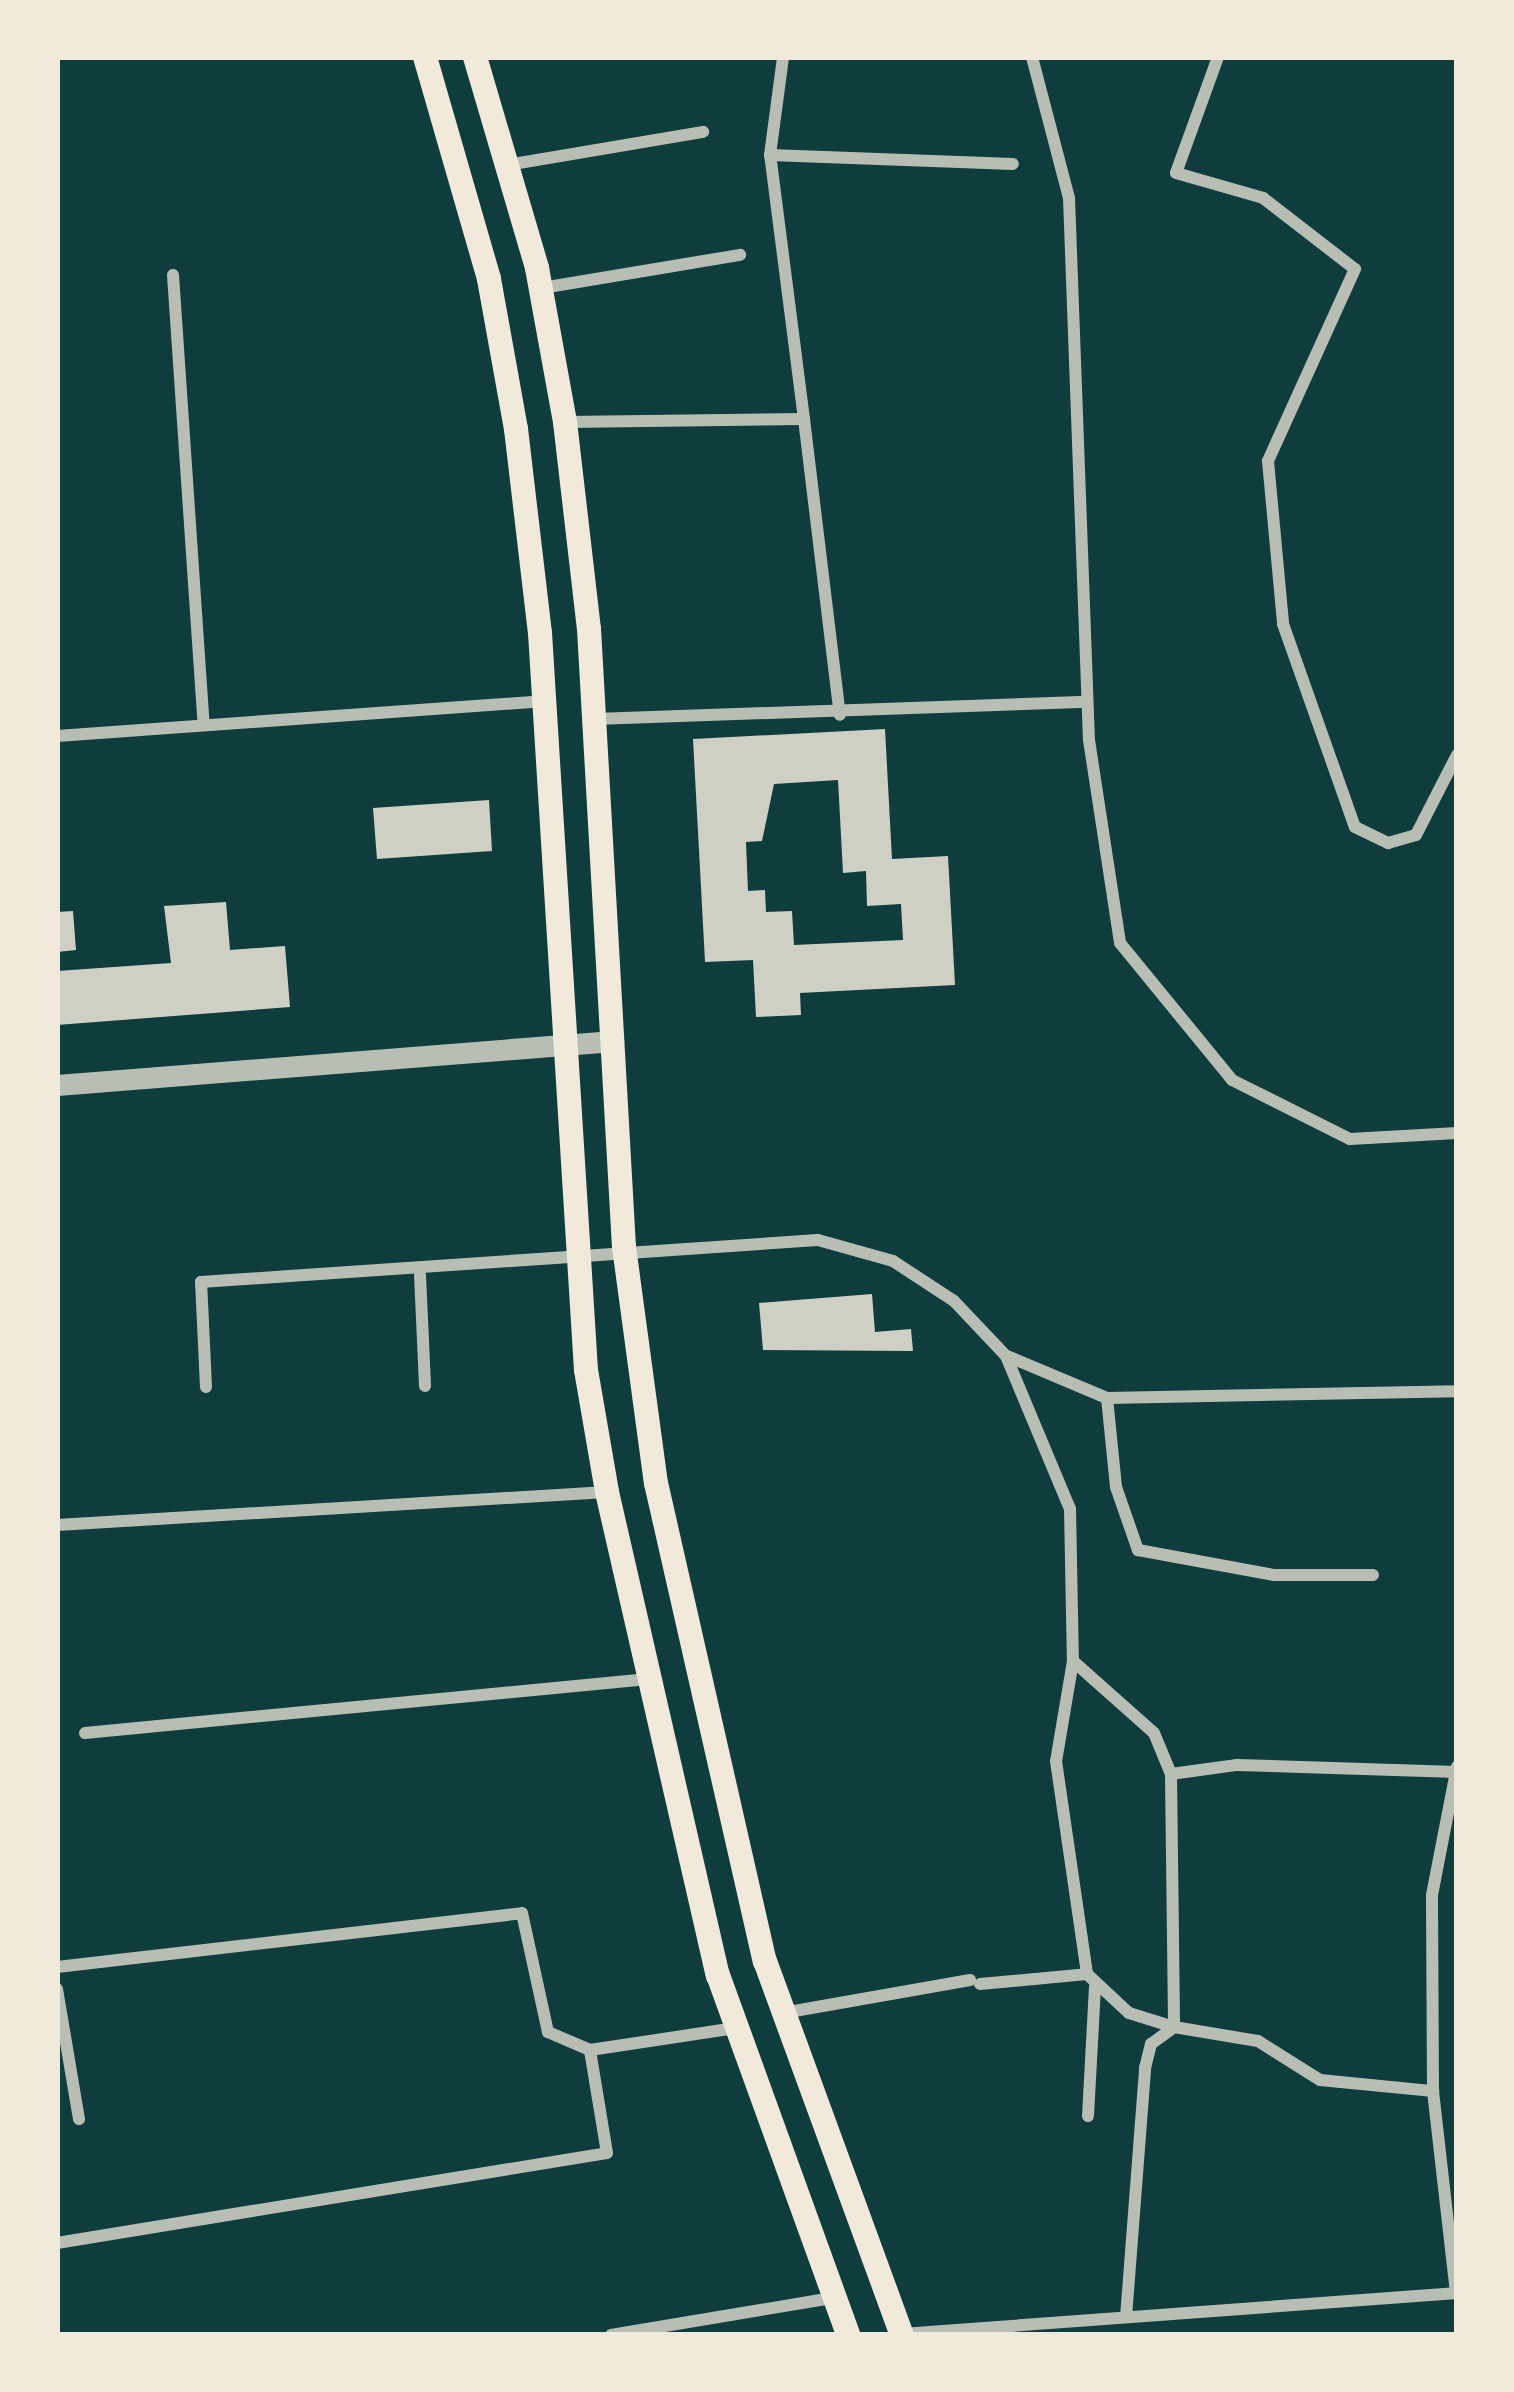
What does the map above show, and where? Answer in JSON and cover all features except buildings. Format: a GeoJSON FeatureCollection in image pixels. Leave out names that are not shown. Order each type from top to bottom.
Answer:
{"type":"FeatureCollection","features":[{"type":"Feature","properties":{"kind":"main road"},"geometry":{"type":"LineString","coordinates":[[425,57],[492,298],[543,701],[577,1256],[608,1492],[648,1679],[735,2029],[848,2335]]}},
{"type":"Feature","properties":{"kind":"main road"},"geometry":{"type":"LineString","coordinates":[[476,57],[540,288],[565,422],[595,719],[624,1247],[656,1483],[782,2013],[902,2335]]}},
{"type":"Feature","properties":{"kind":"street"},"geometry":{"type":"LineString","coordinates":[[783,57],[770,155],[840,716]]}},
{"type":"Feature","properties":{"kind":"street"},"geometry":{"type":"LineString","coordinates":[[1032,57],[1069,198],[1087,701],[1120,943],[1232,1080],[1350,1139],[1457,1132]]}},
{"type":"Feature","properties":{"kind":"street"},"geometry":{"type":"LineString","coordinates":[[1218,57],[1176,172],[1263,198],[1354,269],[1268,461],[1283,624],[1354,826],[1388,843],[1416,835],[1457,755]]}},
{"type":"Feature","properties":{"kind":"street"},"geometry":{"type":"LineString","coordinates":[[507,165],[703,132]]}},
{"type":"Feature","properties":{"kind":"street"},"geometry":{"type":"LineString","coordinates":[[770,155],[1013,164]]}},
{"type":"Feature","properties":{"kind":"street"},"geometry":{"type":"LineString","coordinates":[[540,288],[740,255]]}},
{"type":"Feature","properties":{"kind":"street"},"geometry":{"type":"LineString","coordinates":[[173,275],[204,725]]}},
{"type":"Feature","properties":{"kind":"street"},"geometry":{"type":"LineString","coordinates":[[565,422],[804,418]]}},
{"type":"Feature","properties":{"kind":"street"},"geometry":{"type":"LineString","coordinates":[[57,736],[543,701]]}},
{"type":"Feature","properties":{"kind":"street"},"geometry":{"type":"LineString","coordinates":[[595,719],[840,716],[1087,701]]}},
{"type":"Feature","properties":{"kind":"street"},"geometry":{"type":"LineString","coordinates":[[57,1085],[613,1041]]}},
{"type":"Feature","properties":{"kind":"street"},"geometry":{"type":"LineString","coordinates":[[206,1387],[201,1282],[420,1275],[624,1247],[818,1240],[893,1261],[954,1301],[1006,1356],[1070,1509],[1073,1661],[1056,1762],[1087,1974],[1095,1987],[1174,2027],[1258,2042],[1320,2080],[1432,2091]]}},
{"type":"Feature","properties":{"kind":"street"},"geometry":{"type":"LineString","coordinates":[[420,1275],[425,1386]]}},
{"type":"Feature","properties":{"kind":"street"},"geometry":{"type":"LineString","coordinates":[[1006,1356],[1107,1398],[1457,1391]]}},
{"type":"Feature","properties":{"kind":"street"},"geometry":{"type":"LineString","coordinates":[[1107,1398],[1116,1487],[1138,1550],[1274,1575],[1373,1575]]}},
{"type":"Feature","properties":{"kind":"street"},"geometry":{"type":"LineString","coordinates":[[57,1525],[608,1492]]}},
{"type":"Feature","properties":{"kind":"street"},"geometry":{"type":"LineString","coordinates":[[1073,1661],[1154,1732],[1171,1774],[1174,2027]]}},
{"type":"Feature","properties":{"kind":"street"},"geometry":{"type":"LineString","coordinates":[[85,1733],[648,1679]]}},
{"type":"Feature","properties":{"kind":"street"},"geometry":{"type":"LineString","coordinates":[[902,2335],[1457,2293],[1432,2091],[1432,1895],[1456,1770],[1237,1765],[1171,1774]]}},
{"type":"Feature","properties":{"kind":"street"},"geometry":{"type":"LineString","coordinates":[[57,1967],[522,1913],[548,2032],[590,2050],[735,2029]]}},
{"type":"Feature","properties":{"kind":"street"},"geometry":{"type":"LineString","coordinates":[[782,2013],[975,1982],[1087,1974]]}},
{"type":"Feature","properties":{"kind":"street"},"geometry":{"type":"LineString","coordinates":[[1088,2116],[1095,1987]]}},
{"type":"Feature","properties":{"kind":"street"},"geometry":{"type":"LineString","coordinates":[[57,1990],[80,2119]]}},
{"type":"Feature","properties":{"kind":"street"},"geometry":{"type":"LineString","coordinates":[[1126,2318],[1145,2068],[1151,2044],[1174,2027]]}},
{"type":"Feature","properties":{"kind":"street"},"geometry":{"type":"LineString","coordinates":[[57,2243],[608,2153],[590,2050]]}},
{"type":"Feature","properties":{"kind":"street"},"geometry":{"type":"LineString","coordinates":[[1440,2153],[1457,2155]]}},
{"type":"Feature","properties":{"kind":"street"},"geometry":{"type":"LineString","coordinates":[[610,2335],[832,2298]]}}]}
